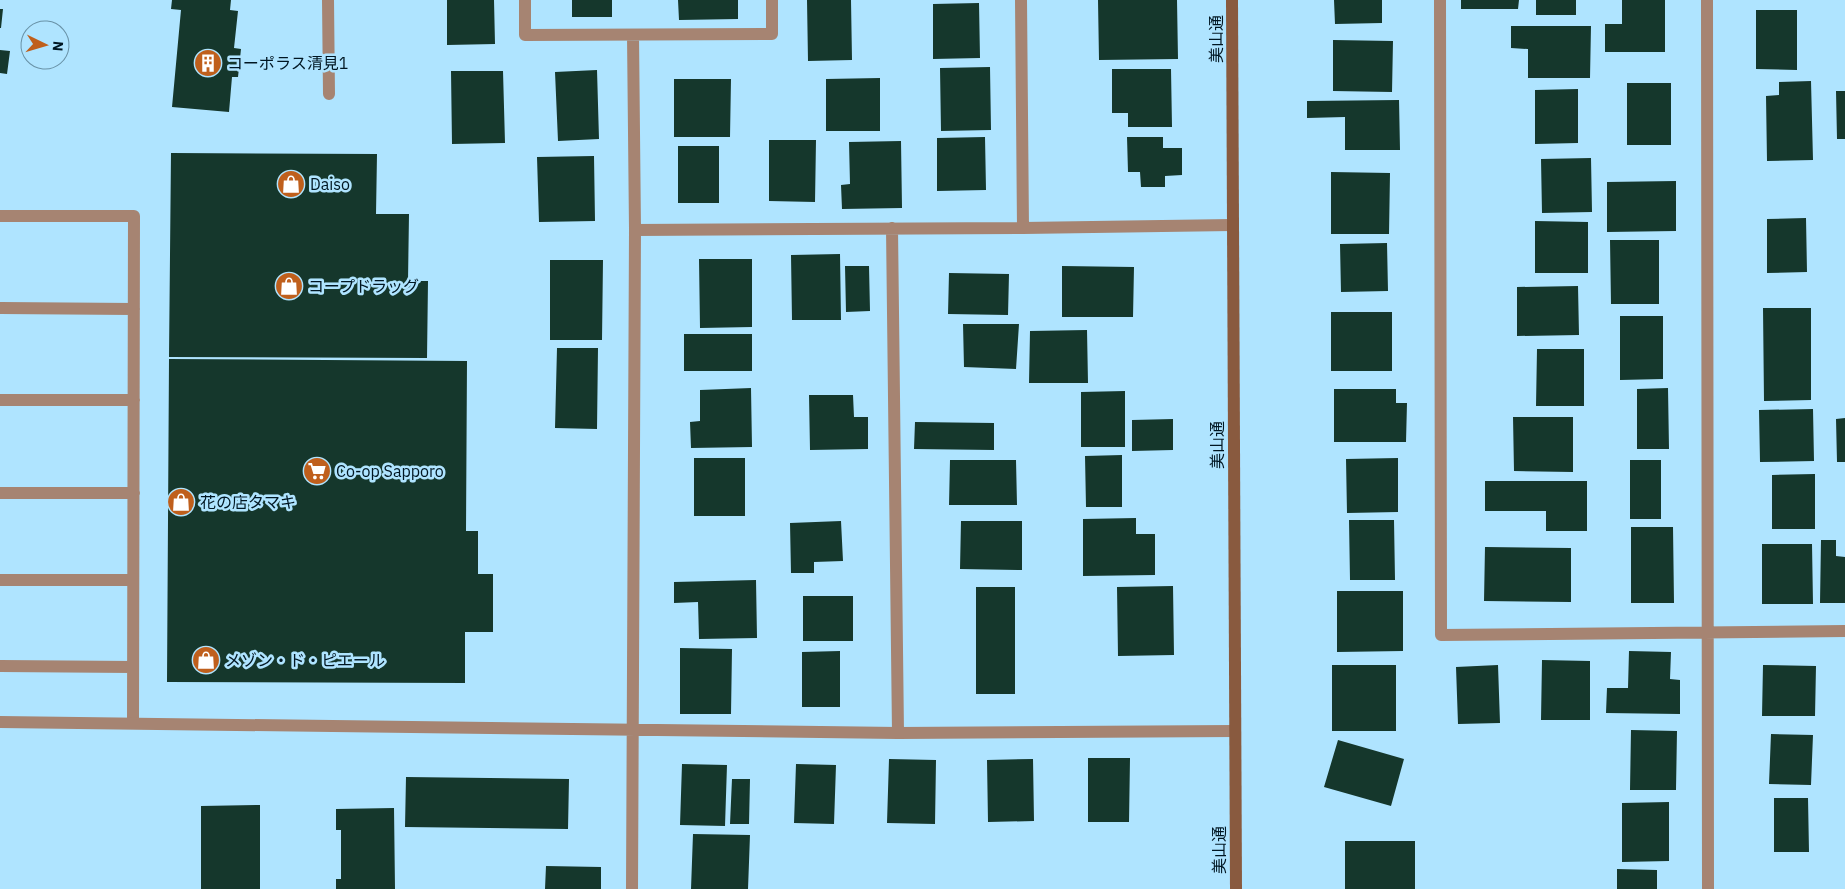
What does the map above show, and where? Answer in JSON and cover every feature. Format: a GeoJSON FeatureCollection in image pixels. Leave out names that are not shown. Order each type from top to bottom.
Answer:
{"type":"FeatureCollection","features":[{"type":"Feature","properties":{"kind":"street"},"geometry":{"type":"LineString","coordinates":[[328,0],[328,94]]}},
{"type":"Feature","properties":{"kind":"street"},"geometry":{"type":"LineString","coordinates":[[525,0],[525,35],[772,34],[772,0]]}},
{"type":"Feature","properties":{"kind":"street"},"geometry":{"type":"LineString","coordinates":[[1021,0],[1023,228]]}},
{"type":"Feature","properties":{"kind":"street","name":"美山通"},"geometry":{"type":"LineString","coordinates":[[1232,0],[1236,889]]}},
{"type":"Feature","properties":{"kind":"street"},"geometry":{"type":"LineString","coordinates":[[1440,0],[1441,636],[1845,632]]}},
{"type":"Feature","properties":{"kind":"street"},"geometry":{"type":"LineString","coordinates":[[1707,0],[1708,889]]}},
{"type":"Feature","properties":{"kind":"street"},"geometry":{"type":"LineString","coordinates":[[632,889],[635,230],[633,35]]}},
{"type":"Feature","properties":{"kind":"street"},"geometry":{"type":"LineString","coordinates":[[0,216],[134,216],[133,723]]}},
{"type":"Feature","properties":{"kind":"street"},"geometry":{"type":"LineString","coordinates":[[635,230],[1023,228],[1232,224]]}},
{"type":"Feature","properties":{"kind":"street"},"geometry":{"type":"LineString","coordinates":[[892,228],[898,734]]}},
{"type":"Feature","properties":{"kind":"street"},"geometry":{"type":"LineString","coordinates":[[0,308],[134,309]]}},
{"type":"Feature","properties":{"kind":"street"},"geometry":{"type":"LineString","coordinates":[[0,400],[134,400]]}},
{"type":"Feature","properties":{"kind":"street"},"geometry":{"type":"LineString","coordinates":[[0,493],[134,493]]}},
{"type":"Feature","properties":{"kind":"street"},"geometry":{"type":"LineString","coordinates":[[0,580],[134,580]]}},
{"type":"Feature","properties":{"kind":"street"},"geometry":{"type":"LineString","coordinates":[[0,666],[133,667]]}},
{"type":"Feature","properties":{"kind":"street"},"geometry":{"type":"LineString","coordinates":[[0,722],[898,734],[1235,731]]}},
{"type":"Feature","properties":{"kind":"building","name":"コーポラス清見1"},"geometry":{"type":"Polygon","coordinates":[[[172,0],[231,0],[230,10],[238,11],[234,48],[241,49],[238,77],[232,77],[229,112],[172,107],[181,10],[171,9],[172,0]]]}},
{"type":"Feature","properties":{"kind":"building"},"geometry":{"type":"Polygon","coordinates":[[[447,0],[494,0],[495,44],[447,45],[447,0]]]}},
{"type":"Feature","properties":{"kind":"building"},"geometry":{"type":"Polygon","coordinates":[[[572,0],[612,0],[612,17],[572,17],[572,0]]]}},
{"type":"Feature","properties":{"kind":"building"},"geometry":{"type":"Polygon","coordinates":[[[678,0],[738,0],[738,19],[679,20],[678,0]]]}},
{"type":"Feature","properties":{"kind":"building"},"geometry":{"type":"Polygon","coordinates":[[[807,0],[851,0],[852,60],[808,61],[807,0]]]}},
{"type":"Feature","properties":{"kind":"building"},"geometry":{"type":"Polygon","coordinates":[[[1098,0],[1177,0],[1178,59],[1099,60],[1098,0]]]}},
{"type":"Feature","properties":{"kind":"building"},"geometry":{"type":"Polygon","coordinates":[[[1334,0],[1382,0],[1382,23],[1335,24],[1334,0]]]}},
{"type":"Feature","properties":{"kind":"building"},"geometry":{"type":"Polygon","coordinates":[[[1461,0],[1519,0],[1518,9],[1461,9],[1461,0]]]}},
{"type":"Feature","properties":{"kind":"building"},"geometry":{"type":"Polygon","coordinates":[[[1536,0],[1576,0],[1576,15],[1536,15],[1536,0]]]}},
{"type":"Feature","properties":{"kind":"building"},"geometry":{"type":"Polygon","coordinates":[[[1622,0],[1665,0],[1665,52],[1605,52],[1605,24],[1622,24],[1622,0]]]}},
{"type":"Feature","properties":{"kind":"building"},"geometry":{"type":"Polygon","coordinates":[[[979,3],[980,58],[933,59],[933,4],[979,3]]]}},
{"type":"Feature","properties":{"kind":"building"},"geometry":{"type":"Polygon","coordinates":[[[0,9],[3,9],[1,28],[0,28],[0,9]]]}},
{"type":"Feature","properties":{"kind":"building"},"geometry":{"type":"Polygon","coordinates":[[[1756,10],[1797,10],[1797,70],[1756,69],[1756,10]]]}},
{"type":"Feature","properties":{"kind":"building"},"geometry":{"type":"Polygon","coordinates":[[[1511,26],[1591,26],[1590,78],[1528,78],[1528,49],[1511,48],[1511,26]]]}},
{"type":"Feature","properties":{"kind":"building"},"geometry":{"type":"Polygon","coordinates":[[[1333,40],[1393,41],[1392,92],[1333,91],[1333,40]]]}},
{"type":"Feature","properties":{"kind":"building"},"geometry":{"type":"Polygon","coordinates":[[[0,50],[10,51],[7,74],[0,73],[0,50]]]}},
{"type":"Feature","properties":{"kind":"building"},"geometry":{"type":"Polygon","coordinates":[[[990,67],[991,130],[941,131],[940,68],[990,67]]]}},
{"type":"Feature","properties":{"kind":"building"},"geometry":{"type":"Polygon","coordinates":[[[1112,69],[1171,69],[1172,127],[1128,127],[1128,113],[1112,113],[1112,69]]]}},
{"type":"Feature","properties":{"kind":"building"},"geometry":{"type":"Polygon","coordinates":[[[597,70],[599,139],[558,141],[555,72],[597,70]]]}},
{"type":"Feature","properties":{"kind":"building"},"geometry":{"type":"Polygon","coordinates":[[[451,71],[503,71],[505,143],[452,144],[451,71]]]}},
{"type":"Feature","properties":{"kind":"building"},"geometry":{"type":"Polygon","coordinates":[[[880,78],[880,131],[826,131],[826,79],[880,78]]]}},
{"type":"Feature","properties":{"kind":"building"},"geometry":{"type":"Polygon","coordinates":[[[674,79],[731,79],[730,137],[674,137],[674,79]]]}},
{"type":"Feature","properties":{"kind":"building"},"geometry":{"type":"Polygon","coordinates":[[[1811,81],[1813,160],[1767,161],[1766,96],[1779,95],[1779,82],[1811,81]]]}},
{"type":"Feature","properties":{"kind":"building"},"geometry":{"type":"Polygon","coordinates":[[[1627,83],[1671,83],[1671,145],[1627,145],[1627,83]]]}},
{"type":"Feature","properties":{"kind":"building"},"geometry":{"type":"Polygon","coordinates":[[[1578,89],[1578,143],[1535,144],[1535,90],[1578,89]]]}},
{"type":"Feature","properties":{"kind":"building"},"geometry":{"type":"Polygon","coordinates":[[[1836,91],[1845,91],[1845,139],[1837,139],[1836,91]]]}},
{"type":"Feature","properties":{"kind":"building"},"geometry":{"type":"Polygon","coordinates":[[[1399,100],[1400,150],[1345,150],[1345,117],[1307,118],[1307,101],[1399,100]]]}},
{"type":"Feature","properties":{"kind":"building"},"geometry":{"type":"Polygon","coordinates":[[[985,137],[986,190],[937,191],[937,138],[985,137]]]}},
{"type":"Feature","properties":{"kind":"building"},"geometry":{"type":"Polygon","coordinates":[[[1127,137],[1163,137],[1163,148],[1182,148],[1182,175],[1165,176],[1165,187],[1141,187],[1140,172],[1128,172],[1127,137]]]}},
{"type":"Feature","properties":{"kind":"building"},"geometry":{"type":"Polygon","coordinates":[[[769,140],[816,140],[815,202],[769,201],[769,140]]]}},
{"type":"Feature","properties":{"kind":"building"},"geometry":{"type":"Polygon","coordinates":[[[901,141],[902,208],[842,209],[841,185],[850,184],[849,142],[901,141]]]}},
{"type":"Feature","properties":{"kind":"building"},"geometry":{"type":"Polygon","coordinates":[[[678,146],[719,146],[719,203],[678,203],[678,146]]]}},
{"type":"Feature","properties":{"kind":"building"},"geometry":{"type":"Polygon","coordinates":[[[171,153],[377,154],[376,214],[409,214],[408,281],[428,281],[427,358],[169,357],[171,153]]]}},
{"type":"Feature","properties":{"kind":"building"},"geometry":{"type":"Polygon","coordinates":[[[594,156],[595,221],[539,222],[537,157],[594,156]]]}},
{"type":"Feature","properties":{"kind":"building"},"geometry":{"type":"Polygon","coordinates":[[[1591,158],[1592,212],[1542,213],[1541,159],[1591,158]]]}},
{"type":"Feature","properties":{"kind":"building"},"geometry":{"type":"Polygon","coordinates":[[[1331,172],[1390,173],[1389,234],[1331,234],[1331,172]]]}},
{"type":"Feature","properties":{"kind":"building"},"geometry":{"type":"Polygon","coordinates":[[[1676,181],[1676,231],[1607,232],[1607,182],[1676,181]]]}},
{"type":"Feature","properties":{"kind":"building"},"geometry":{"type":"Polygon","coordinates":[[[1806,218],[1807,272],[1767,273],[1767,219],[1806,218]]]}},
{"type":"Feature","properties":{"kind":"building"},"geometry":{"type":"Polygon","coordinates":[[[1535,221],[1588,222],[1588,273],[1535,273],[1535,221]]]}},
{"type":"Feature","properties":{"kind":"building"},"geometry":{"type":"Polygon","coordinates":[[[1610,240],[1659,240],[1659,304],[1611,304],[1610,240]]]}},
{"type":"Feature","properties":{"kind":"building"},"geometry":{"type":"Polygon","coordinates":[[[1387,243],[1388,291],[1341,292],[1340,244],[1387,243]]]}},
{"type":"Feature","properties":{"kind":"building"},"geometry":{"type":"Polygon","coordinates":[[[840,254],[841,320],[792,320],[791,255],[840,254]]]}},
{"type":"Feature","properties":{"kind":"building"},"geometry":{"type":"Polygon","coordinates":[[[699,259],[752,259],[752,327],[700,328],[699,259]]]}},
{"type":"Feature","properties":{"kind":"building"},"geometry":{"type":"Polygon","coordinates":[[[550,260],[603,260],[602,340],[550,340],[550,260]]]}},
{"type":"Feature","properties":{"kind":"building"},"geometry":{"type":"Polygon","coordinates":[[[845,266],[869,266],[870,311],[846,312],[845,266]]]}},
{"type":"Feature","properties":{"kind":"building"},"geometry":{"type":"Polygon","coordinates":[[[1062,266],[1134,267],[1133,317],[1062,317],[1062,266]]]}},
{"type":"Feature","properties":{"kind":"building"},"geometry":{"type":"Polygon","coordinates":[[[949,273],[1009,274],[1008,315],[948,314],[949,273]]]}},
{"type":"Feature","properties":{"kind":"building"},"geometry":{"type":"Polygon","coordinates":[[[1578,286],[1579,335],[1517,336],[1517,287],[1578,286]]]}},
{"type":"Feature","properties":{"kind":"building"},"geometry":{"type":"Polygon","coordinates":[[[1763,308],[1811,308],[1811,400],[1764,401],[1763,308]]]}},
{"type":"Feature","properties":{"kind":"building"},"geometry":{"type":"Polygon","coordinates":[[[1331,312],[1392,312],[1392,371],[1331,371],[1331,312]]]}},
{"type":"Feature","properties":{"kind":"building"},"geometry":{"type":"Polygon","coordinates":[[[1620,316],[1663,316],[1663,379],[1620,380],[1620,316]]]}},
{"type":"Feature","properties":{"kind":"building"},"geometry":{"type":"Polygon","coordinates":[[[963,324],[1019,324],[1016,369],[964,367],[963,324]]]}},
{"type":"Feature","properties":{"kind":"building"},"geometry":{"type":"Polygon","coordinates":[[[1087,330],[1088,383],[1029,383],[1030,331],[1087,330]]]}},
{"type":"Feature","properties":{"kind":"building"},"geometry":{"type":"Polygon","coordinates":[[[684,334],[752,334],[752,371],[684,371],[684,334]]]}},
{"type":"Feature","properties":{"kind":"building"},"geometry":{"type":"Polygon","coordinates":[[[557,348],[598,348],[597,429],[555,428],[557,348]]]}},
{"type":"Feature","properties":{"kind":"building"},"geometry":{"type":"Polygon","coordinates":[[[1537,349],[1584,349],[1584,406],[1536,406],[1537,349]]]}},
{"type":"Feature","properties":{"kind":"building","name":"Co-op Sapporo"},"geometry":{"type":"Polygon","coordinates":[[[169,359],[467,361],[466,531],[478,531],[478,574],[493,574],[493,632],[465,632],[465,683],[167,682],[169,359]]]}},
{"type":"Feature","properties":{"kind":"building"},"geometry":{"type":"Polygon","coordinates":[[[751,388],[752,447],[691,448],[690,422],[700,421],[700,390],[751,388]]]}},
{"type":"Feature","properties":{"kind":"building"},"geometry":{"type":"Polygon","coordinates":[[[1668,388],[1669,449],[1637,449],[1637,389],[1668,388]]]}},
{"type":"Feature","properties":{"kind":"building"},"geometry":{"type":"Polygon","coordinates":[[[1334,389],[1396,389],[1396,403],[1407,403],[1406,442],[1334,442],[1334,389]]]}},
{"type":"Feature","properties":{"kind":"building"},"geometry":{"type":"Polygon","coordinates":[[[1125,391],[1125,447],[1081,447],[1081,392],[1125,391]]]}},
{"type":"Feature","properties":{"kind":"building"},"geometry":{"type":"Polygon","coordinates":[[[809,395],[853,395],[854,417],[868,417],[868,449],[810,450],[809,395]]]}},
{"type":"Feature","properties":{"kind":"building"},"geometry":{"type":"Polygon","coordinates":[[[1813,409],[1814,461],[1760,462],[1759,410],[1813,409]]]}},
{"type":"Feature","properties":{"kind":"building"},"geometry":{"type":"Polygon","coordinates":[[[1513,417],[1573,417],[1573,472],[1514,471],[1513,417]]]}},
{"type":"Feature","properties":{"kind":"building"},"geometry":{"type":"Polygon","coordinates":[[[1845,418],[1845,462],[1837,462],[1836,419],[1845,418]]]}},
{"type":"Feature","properties":{"kind":"building"},"geometry":{"type":"Polygon","coordinates":[[[1173,419],[1173,450],[1132,451],[1132,420],[1173,419]]]}},
{"type":"Feature","properties":{"kind":"building"},"geometry":{"type":"Polygon","coordinates":[[[915,422],[994,423],[994,450],[914,449],[915,422]]]}},
{"type":"Feature","properties":{"kind":"building"},"geometry":{"type":"Polygon","coordinates":[[[1122,455],[1122,507],[1086,507],[1085,456],[1122,455]]]}},
{"type":"Feature","properties":{"kind":"building"},"geometry":{"type":"Polygon","coordinates":[[[694,458],[745,458],[745,516],[694,516],[694,458]]]}},
{"type":"Feature","properties":{"kind":"building"},"geometry":{"type":"Polygon","coordinates":[[[1398,458],[1398,512],[1347,513],[1346,459],[1398,458]]]}},
{"type":"Feature","properties":{"kind":"building"},"geometry":{"type":"Polygon","coordinates":[[[950,460],[1016,460],[1017,505],[949,505],[950,460]]]}},
{"type":"Feature","properties":{"kind":"building"},"geometry":{"type":"Polygon","coordinates":[[[1630,460],[1661,460],[1661,519],[1630,519],[1630,460]]]}},
{"type":"Feature","properties":{"kind":"building"},"geometry":{"type":"Polygon","coordinates":[[[1815,474],[1815,529],[1772,529],[1772,475],[1815,474]]]}},
{"type":"Feature","properties":{"kind":"building"},"geometry":{"type":"Polygon","coordinates":[[[1485,481],[1587,481],[1587,531],[1546,531],[1546,511],[1485,511],[1485,481]]]}},
{"type":"Feature","properties":{"kind":"building"},"geometry":{"type":"Polygon","coordinates":[[[1136,518],[1136,534],[1155,534],[1155,575],[1083,576],[1083,519],[1136,518]]]}},
{"type":"Feature","properties":{"kind":"building"},"geometry":{"type":"Polygon","coordinates":[[[1349,520],[1394,520],[1395,580],[1350,580],[1349,520]]]}},
{"type":"Feature","properties":{"kind":"building"},"geometry":{"type":"Polygon","coordinates":[[[841,521],[843,561],[814,562],[814,573],[791,573],[790,523],[841,521]]]}},
{"type":"Feature","properties":{"kind":"building"},"geometry":{"type":"Polygon","coordinates":[[[961,521],[1022,521],[1022,570],[960,569],[961,521]]]}},
{"type":"Feature","properties":{"kind":"building"},"geometry":{"type":"Polygon","coordinates":[[[1631,527],[1673,527],[1674,603],[1631,603],[1631,527]]]}},
{"type":"Feature","properties":{"kind":"building"},"geometry":{"type":"Polygon","coordinates":[[[1821,540],[1836,540],[1836,556],[1845,557],[1845,603],[1820,603],[1821,540]]]}},
{"type":"Feature","properties":{"kind":"building"},"geometry":{"type":"Polygon","coordinates":[[[1762,544],[1812,544],[1813,604],[1762,604],[1762,544]]]}},
{"type":"Feature","properties":{"kind":"building"},"geometry":{"type":"Polygon","coordinates":[[[1485,547],[1571,548],[1571,602],[1484,601],[1485,547]]]}},
{"type":"Feature","properties":{"kind":"building"},"geometry":{"type":"Polygon","coordinates":[[[756,580],[757,638],[699,639],[698,602],[674,603],[674,582],[756,580]]]}},
{"type":"Feature","properties":{"kind":"building"},"geometry":{"type":"Polygon","coordinates":[[[1173,586],[1174,655],[1118,656],[1117,587],[1173,586]]]}},
{"type":"Feature","properties":{"kind":"building"},"geometry":{"type":"Polygon","coordinates":[[[976,587],[1015,587],[1015,694],[976,694],[976,587]]]}},
{"type":"Feature","properties":{"kind":"building"},"geometry":{"type":"Polygon","coordinates":[[[1337,591],[1403,591],[1403,651],[1337,652],[1337,591]]]}},
{"type":"Feature","properties":{"kind":"building"},"geometry":{"type":"Polygon","coordinates":[[[803,596],[853,596],[853,641],[803,641],[803,596]]]}},
{"type":"Feature","properties":{"kind":"building"},"geometry":{"type":"Polygon","coordinates":[[[680,648],[732,649],[731,714],[680,714],[680,648]]]}},
{"type":"Feature","properties":{"kind":"building"},"geometry":{"type":"Polygon","coordinates":[[[840,651],[840,707],[802,707],[802,652],[840,651]]]}},
{"type":"Feature","properties":{"kind":"building"},"geometry":{"type":"Polygon","coordinates":[[[1629,651],[1671,652],[1670,679],[1680,680],[1680,714],[1606,713],[1607,688],[1628,688],[1629,651]]]}},
{"type":"Feature","properties":{"kind":"building"},"geometry":{"type":"Polygon","coordinates":[[[1542,660],[1590,661],[1590,720],[1541,720],[1542,660]]]}},
{"type":"Feature","properties":{"kind":"building"},"geometry":{"type":"Polygon","coordinates":[[[1332,665],[1396,665],[1396,731],[1332,731],[1332,665]]]}},
{"type":"Feature","properties":{"kind":"building"},"geometry":{"type":"Polygon","coordinates":[[[1498,665],[1500,723],[1458,724],[1456,667],[1498,665]]]}},
{"type":"Feature","properties":{"kind":"building"},"geometry":{"type":"Polygon","coordinates":[[[1763,665],[1816,666],[1815,716],[1762,716],[1763,665]]]}},
{"type":"Feature","properties":{"kind":"building"},"geometry":{"type":"Polygon","coordinates":[[[1631,730],[1677,731],[1676,790],[1630,790],[1631,730]]]}},
{"type":"Feature","properties":{"kind":"building"},"geometry":{"type":"Polygon","coordinates":[[[1771,734],[1813,735],[1811,785],[1769,784],[1771,734]]]}},
{"type":"Feature","properties":{"kind":"building"},"geometry":{"type":"Polygon","coordinates":[[[1338,740],[1404,759],[1391,806],[1324,787],[1338,740]]]}},
{"type":"Feature","properties":{"kind":"building"},"geometry":{"type":"Polygon","coordinates":[[[1088,758],[1130,758],[1129,822],[1088,822],[1088,758]]]}},
{"type":"Feature","properties":{"kind":"building"},"geometry":{"type":"Polygon","coordinates":[[[889,759],[936,760],[935,824],[887,823],[889,759]]]}},
{"type":"Feature","properties":{"kind":"building"},"geometry":{"type":"Polygon","coordinates":[[[1033,759],[1034,821],[988,822],[987,760],[1033,759]]]}},
{"type":"Feature","properties":{"kind":"building"},"geometry":{"type":"Polygon","coordinates":[[[682,764],[727,765],[725,826],[680,825],[682,764]]]}},
{"type":"Feature","properties":{"kind":"building"},"geometry":{"type":"Polygon","coordinates":[[[796,764],[836,765],[834,824],[794,823],[796,764]]]}},
{"type":"Feature","properties":{"kind":"building"},"geometry":{"type":"Polygon","coordinates":[[[406,777],[569,779],[568,829],[405,827],[406,777]]]}},
{"type":"Feature","properties":{"kind":"building"},"geometry":{"type":"Polygon","coordinates":[[[732,779],[750,779],[749,824],[730,824],[732,779]]]}},
{"type":"Feature","properties":{"kind":"building"},"geometry":{"type":"Polygon","coordinates":[[[1774,798],[1808,798],[1809,852],[1774,852],[1774,798]]]}},
{"type":"Feature","properties":{"kind":"building"},"geometry":{"type":"Polygon","coordinates":[[[1669,802],[1669,861],[1622,862],[1622,803],[1669,802]]]}},
{"type":"Feature","properties":{"kind":"building"},"geometry":{"type":"Polygon","coordinates":[[[260,805],[260,889],[201,889],[201,806],[260,805]]]}},
{"type":"Feature","properties":{"kind":"building"},"geometry":{"type":"Polygon","coordinates":[[[394,808],[395,889],[336,889],[336,879],[341,879],[341,830],[336,830],[336,809],[394,808]]]}},
{"type":"Feature","properties":{"kind":"building"},"geometry":{"type":"Polygon","coordinates":[[[693,834],[750,835],[748,889],[691,889],[693,834]]]}},
{"type":"Feature","properties":{"kind":"building"},"geometry":{"type":"Polygon","coordinates":[[[1345,841],[1415,841],[1415,889],[1345,889],[1345,841]]]}},
{"type":"Feature","properties":{"kind":"building"},"geometry":{"type":"Polygon","coordinates":[[[546,866],[601,867],[601,889],[545,889],[546,866]]]}},
{"type":"Feature","properties":{"kind":"building"},"geometry":{"type":"Polygon","coordinates":[[[1617,869],[1657,870],[1657,889],[1617,889],[1617,869]]]}},
{"type":"Feature","properties":{"kind":"place","name":"コーポラス清見1"},"geometry":{"type":"Point","coordinates":[208,63]}},
{"type":"Feature","properties":{"kind":"place","name":"Daiso"},"geometry":{"type":"Point","coordinates":[291,184]}},
{"type":"Feature","properties":{"kind":"place","name":"コープドラッグ"},"geometry":{"type":"Point","coordinates":[289,286]}},
{"type":"Feature","properties":{"kind":"place","name":"Co-op Sapporo"},"geometry":{"type":"Point","coordinates":[317,471]}},
{"type":"Feature","properties":{"kind":"place","name":"花の店タマキ"},"geometry":{"type":"Point","coordinates":[181,502]}},
{"type":"Feature","properties":{"kind":"place","name":"メゾン・ド・ピエール"},"geometry":{"type":"Point","coordinates":[206,660]}}]}
